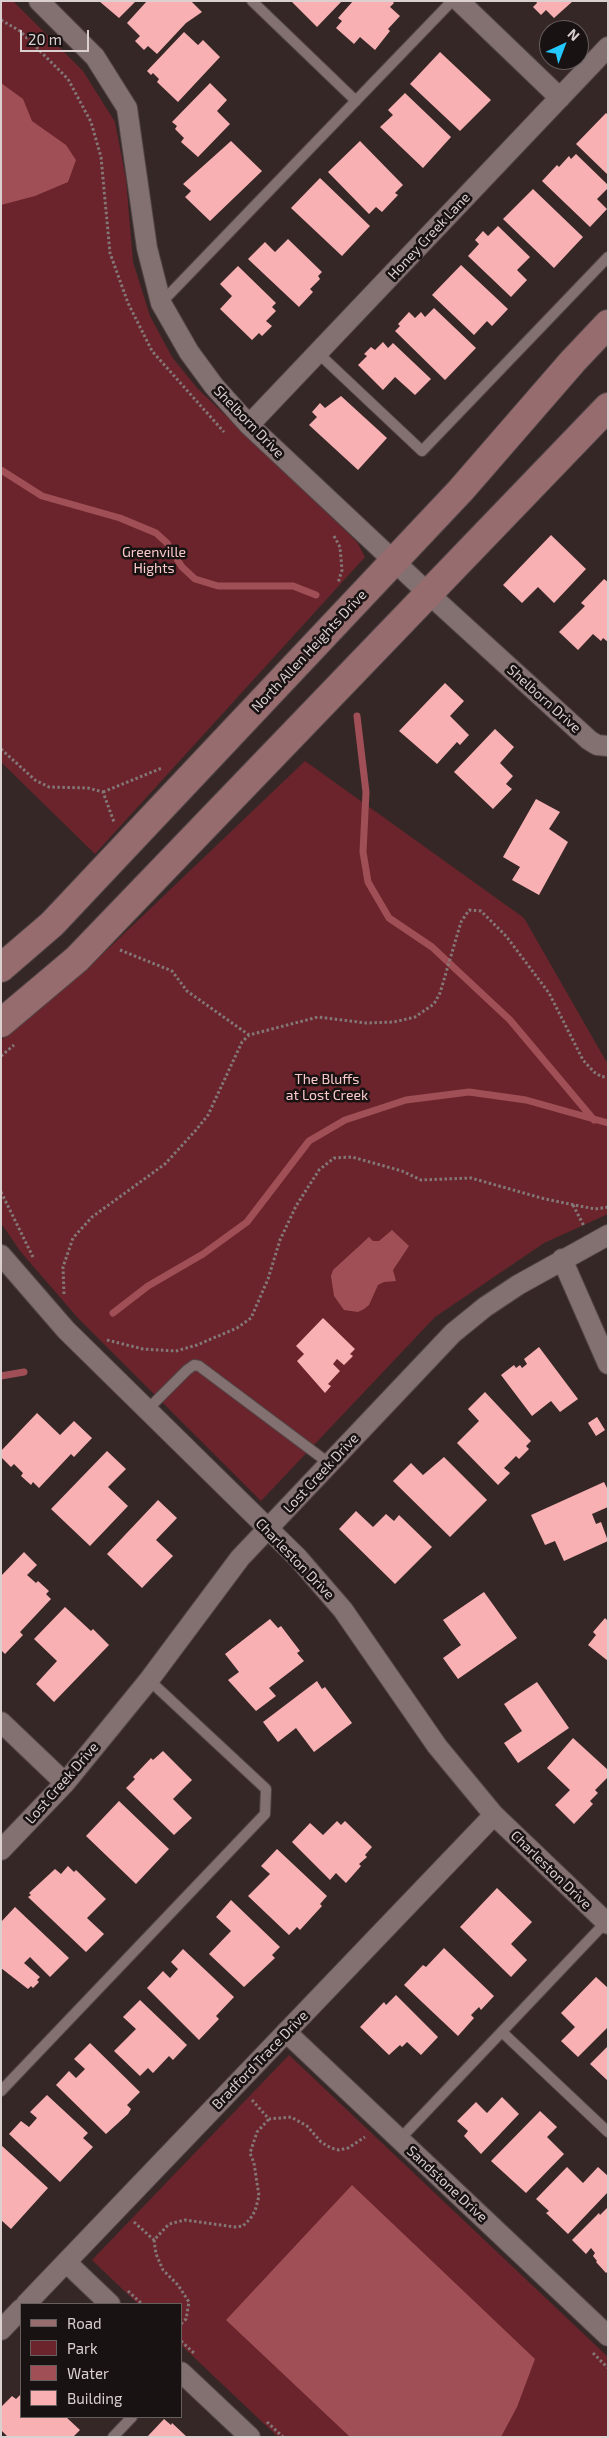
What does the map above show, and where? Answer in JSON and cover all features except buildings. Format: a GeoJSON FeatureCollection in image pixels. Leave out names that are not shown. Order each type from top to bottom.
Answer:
{"type":"FeatureCollection","features":[{"type":"Feature","properties":{"kind":"main road","name":"North Allen Heights Drive"},"geometry":{"type":"LineString","coordinates":[[1,968],[52,924],[461,490],[573,361],[608,324]]}},
{"type":"Feature","properties":{"kind":"main road"},"geometry":{"type":"LineString","coordinates":[[1,1023],[77,959],[608,407]]}},
{"type":"Feature","properties":{"kind":"street","name":"Shelborn Drive"},"geometry":{"type":"LineString","coordinates":[[39,1],[95,57],[127,108],[147,248],[161,303],[189,352],[214,386],[250,425],[429,594],[589,740],[597,745],[608,746]]}},
{"type":"Feature","properties":{"kind":"street"},"geometry":{"type":"LineString","coordinates":[[459,1],[560,98]]}},
{"type":"Feature","properties":{"kind":"street","name":"Honey Creek Lane"},"geometry":{"type":"LineString","coordinates":[[250,425],[608,47]]}},
{"type":"Feature","properties":{"kind":"street","name":"Lost Creek Drive"},"geometry":{"type":"LineString","coordinates":[[1,1850],[65,1783],[149,1680],[240,1558],[453,1333],[485,1307],[562,1259],[608,1235]]}},
{"type":"Feature","properties":{"kind":"street"},"geometry":{"type":"LineString","coordinates":[[562,1259],[608,1364]]}},
{"type":"Feature","properties":{"kind":"street","name":"Charleston Drive"},"geometry":{"type":"LineString","coordinates":[[4,1262],[66,1330],[298,1558],[343,1610],[437,1746],[494,1815],[607,1923]]}},
{"type":"Feature","properties":{"kind":"street"},"geometry":{"type":"LineString","coordinates":[[1,1722],[65,1783]]}},
{"type":"Feature","properties":{"kind":"street","name":"Bradford Trace Drive"},"geometry":{"type":"LineString","coordinates":[[27,2303],[494,1815]]}},
{"type":"Feature","properties":{"kind":"street","name":"Sandstone Drive"},"geometry":{"type":"LineString","coordinates":[[286,2032],[608,2336]]}},
{"type":"Feature","properties":{"kind":"street"},"geometry":{"type":"LineString","coordinates":[[66,2262],[109,2303]]}},
{"type":"Feature","properties":{"kind":"street"},"geometry":{"type":"LineString","coordinates":[[1,2330],[20,2310]]}},
{"type":"Feature","properties":{"kind":"street"},"geometry":{"type":"LineString","coordinates":[[182,2373],[250,2437]]}},
{"type":"Feature","properties":{"kind":"lane"},"geometry":{"type":"LineString","coordinates":[[252,1],[356,101]]}},
{"type":"Feature","properties":{"kind":"lane"},"geometry":{"type":"LineString","coordinates":[[161,303],[452,1]]}},
{"type":"Feature","properties":{"kind":"lane"},"geometry":{"type":"LineString","coordinates":[[318,353],[422,451],[608,257]]}},
{"type":"Feature","properties":{"kind":"lane"},"geometry":{"type":"LineString","coordinates":[[147,1410],[187,1370],[194,1366],[200,1366],[330,1464]]}},
{"type":"Feature","properties":{"kind":"lane"},"geometry":{"type":"LineString","coordinates":[[1,2091],[265,1814],[266,1789],[149,1680]]}},
{"type":"Feature","properties":{"kind":"lane"},"geometry":{"type":"LineString","coordinates":[[400,2139],[607,1923]]}},
{"type":"Feature","properties":{"kind":"lane"},"geometry":{"type":"LineString","coordinates":[[502,2032],[608,2132]]}},
{"type":"Feature","properties":{"kind":"lane"},"geometry":{"type":"LineString","coordinates":[[113,2437],[131,2418]]}},
{"type":"Feature","properties":{"kind":"path"},"geometry":{"type":"LineString","coordinates":[[1,20],[20,31],[68,79],[91,122],[101,158],[110,253],[128,302],[152,351],[228,436]]}},
{"type":"Feature","properties":{"kind":"path"},"geometry":{"type":"LineString","coordinates":[[334,534],[340,547],[342,570],[335,589]]}},
{"type":"Feature","properties":{"kind":"path"},"geometry":{"type":"LineString","coordinates":[[1,748],[35,780],[49,787],[88,788],[102,792],[165,768],[159,774]]}},
{"type":"Feature","properties":{"kind":"path"},"geometry":{"type":"LineString","coordinates":[[102,792],[113,822],[119,817]]}},
{"type":"Feature","properties":{"kind":"path"},"geometry":{"type":"LineString","coordinates":[[58,1288],[64,1296],[63,1267],[73,1238],[92,1217],[165,1164],[191,1137],[208,1115],[242,1042],[249,1035],[318,1017],[366,1023],[394,1022],[415,1018],[434,1004],[444,982],[461,922],[469,910],[481,911],[506,936],[549,993],[583,1060],[594,1072],[602,1077],[608,1076]]}},
{"type":"Feature","properties":{"kind":"path"},"geometry":{"type":"LineString","coordinates":[[116,948],[172,971],[187,991],[249,1035]]}},
{"type":"Feature","properties":{"kind":"path"},"geometry":{"type":"LineString","coordinates":[[108,1340],[143,1349],[176,1351],[197,1345],[237,1328],[250,1318],[268,1279],[280,1240],[296,1206],[319,1170],[334,1158],[352,1157],[402,1171],[421,1180],[471,1178],[545,1199],[595,1209],[608,1207]]}},
{"type":"Feature","properties":{"kind":"path"},"geometry":{"type":"LineString","coordinates":[[1,1192],[34,1257]]}},
{"type":"Feature","properties":{"kind":"path"},"geometry":{"type":"LineString","coordinates":[[245,2107],[258,2094]]}},
{"type":"Feature","properties":{"kind":"path"},"geometry":{"type":"LineString","coordinates":[[252,2100],[269,2119]]}},
{"type":"Feature","properties":{"kind":"path"},"geometry":{"type":"LineString","coordinates":[[154,2240],[169,2224],[185,2220],[235,2227],[243,2226],[250,2219],[255,2211],[259,2196],[254,2163],[250,2153],[257,2132],[269,2119],[291,2116],[307,2126],[321,2142],[339,2150],[348,2148],[364,2137]]}},
{"type":"Feature","properties":{"kind":"path"},"geometry":{"type":"LineString","coordinates":[[358,2130],[372,2144]]}},
{"type":"Feature","properties":{"kind":"path"},"geometry":{"type":"LineString","coordinates":[[128,2229],[141,2215]]}},
{"type":"Feature","properties":{"kind":"path"},"geometry":{"type":"LineString","coordinates":[[134,2222],[154,2240],[156,2254],[163,2270],[178,2285],[189,2302],[186,2319],[182,2323]]}},
{"type":"Feature","properties":{"kind":"path"},"geometry":{"type":"LineString","coordinates":[[123,2286],[141,2303]]}},
{"type":"Feature","properties":{"kind":"path"},"geometry":{"type":"LineString","coordinates":[[586,2347],[608,2368]]}},
{"type":"Feature","properties":{"kind":"green space","name":"Greenville Hights"},"geometry":{"type":"Polygon","coordinates":[[[1,1],[13,1],[83,71],[115,122],[126,180],[133,262],[150,316],[172,357],[197,388],[357,542],[365,557],[95,854],[1,762],[1,1]]]}},
{"type":"Feature","properties":{"kind":"green space","name":"The Bluffs at Lost Creek"},"geometry":{"type":"Polygon","coordinates":[[[305,761],[524,918],[606,1061],[608,1060],[608,1214],[544,1243],[435,1317],[261,1501],[78,1318],[20,1251],[1,1223],[1,1040],[87,969],[305,761]]]}},
{"type":"Feature","properties":{"kind":"green space"},"geometry":{"type":"Polygon","coordinates":[[[289,2055],[608,2357],[608,2437],[278,2437],[182,2346],[182,2303],[137,2303],[92,2260],[289,2055]]]}},
{"type":"Feature","properties":{"kind":"water"},"geometry":{"type":"Polygon","coordinates":[[[1,83],[23,99],[32,121],[66,145],[76,160],[68,182],[35,196],[1,205],[1,83]]]}},
{"type":"Feature","properties":{"kind":"water"},"geometry":{"type":"Polygon","coordinates":[[[392,1230],[409,1246],[393,1270],[396,1281],[384,1282],[378,1285],[369,1305],[364,1309],[358,1312],[344,1310],[334,1296],[331,1276],[333,1270],[369,1237],[373,1241],[379,1241],[392,1230]]]}},
{"type":"Feature","properties":{"kind":"water"},"geometry":{"type":"Polygon","coordinates":[[[352,2185],[535,2359],[517,2407],[501,2437],[350,2437],[226,2320],[352,2185]]]}},
{"type":"Feature","properties":{"kind":"waterway"},"geometry":{"type":"LineString","coordinates":[[1,470],[42,496],[120,518],[156,533],[167,543],[182,567],[195,579],[218,586],[293,586],[316,595]]}},
{"type":"Feature","properties":{"kind":"waterway"},"geometry":{"type":"LineString","coordinates":[[357,716],[366,792],[363,852],[368,882],[389,918],[432,947],[510,1020],[594,1120]]}},
{"type":"Feature","properties":{"kind":"waterway"},"geometry":{"type":"LineString","coordinates":[[113,1313],[148,1286],[203,1254],[247,1222],[309,1141],[345,1120],[406,1100],[469,1092],[526,1100],[608,1123]]}},
{"type":"Feature","properties":{"kind":"waterway"},"geometry":{"type":"LineString","coordinates":[[1,1376],[24,1372]]}}]}
